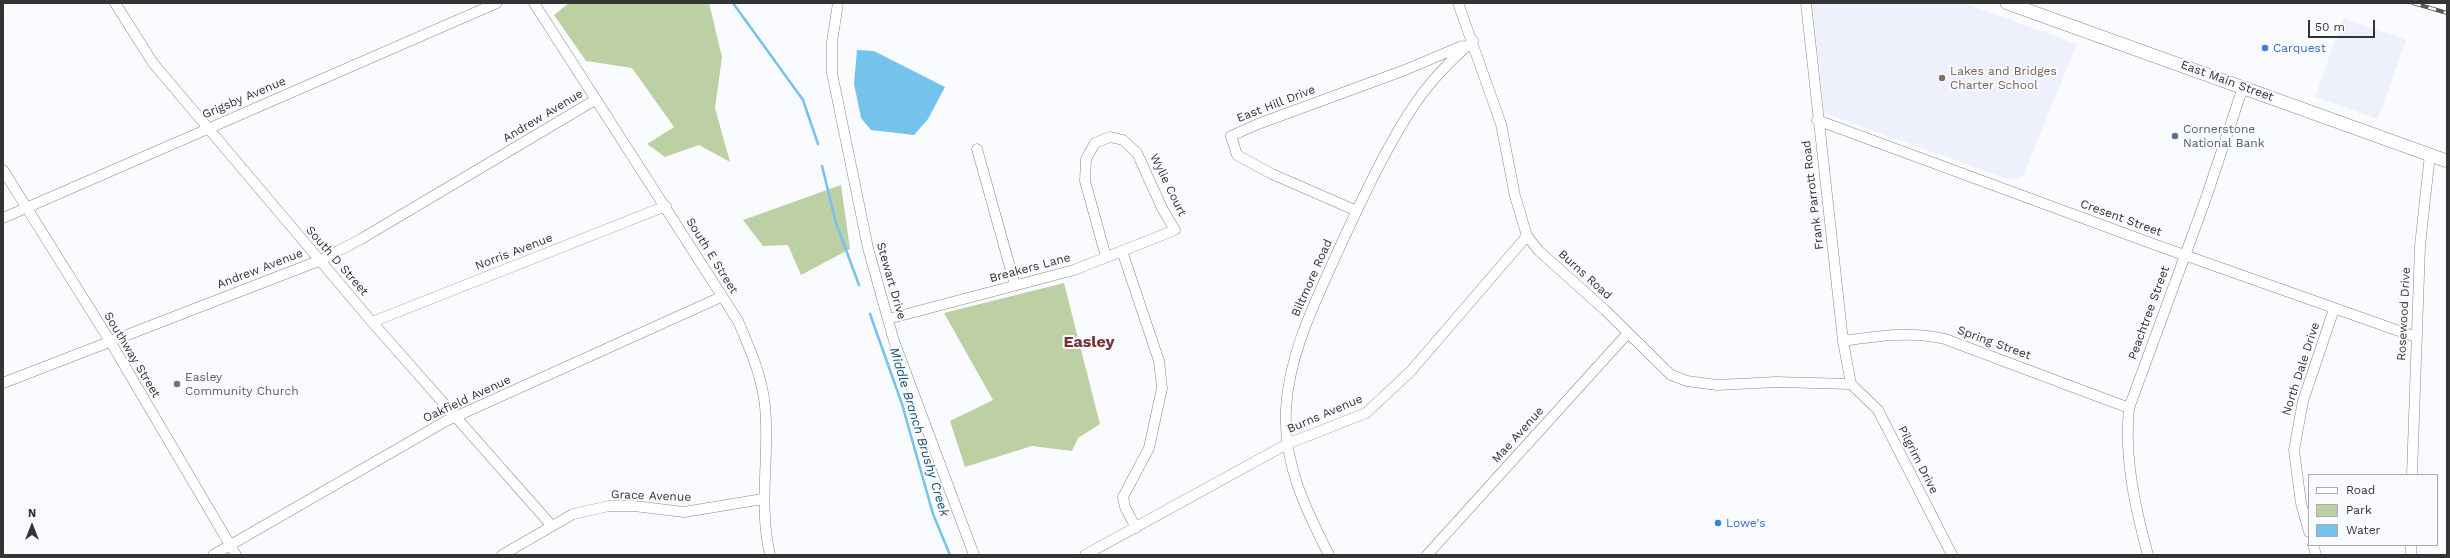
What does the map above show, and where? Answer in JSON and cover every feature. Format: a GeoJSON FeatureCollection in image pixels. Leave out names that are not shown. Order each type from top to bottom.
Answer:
{"type":"FeatureCollection","features":[{"type":"Feature","properties":{"kind":"main road","name":"East Main Street"},"geometry":{"type":"LineString","coordinates":[[2007,3],[2447,161]]}},
{"type":"Feature","properties":{"kind":"street","name":"South D Street"},"geometry":{"type":"LineString","coordinates":[[115,3],[152,63],[321,260],[372,322],[552,526]]}},
{"type":"Feature","properties":{"kind":"street","name":"Grigsby Avenue"},"geometry":{"type":"LineString","coordinates":[[3,218],[497,3]]}},
{"type":"Feature","properties":{"kind":"street","name":"South E Street"},"geometry":{"type":"LineString","coordinates":[[534,3],[595,100],[666,206],[721,297],[738,321],[755,360],[765,406],[766,445],[763,499],[765,535],[770,555]]}},
{"type":"Feature","properties":{"kind":"street","name":"Stewart Drive"},"geometry":{"type":"LineString","coordinates":[[838,3],[832,42],[832,73],[868,248],[888,319],[974,555]]}},
{"type":"Feature","properties":{"kind":"street","name":"Burns Road"},"geometry":{"type":"LineString","coordinates":[[1458,3],[1501,124],[1515,196],[1527,236],[1539,251],[1671,375],[1687,381],[1717,385],[1776,382],[1851,384]]}},
{"type":"Feature","properties":{"kind":"street","name":"Frank Parrott Road"},"geometry":{"type":"LineString","coordinates":[[1806,3],[1817,120],[1843,341],[1851,384]]}},
{"type":"Feature","properties":{"kind":"street","name":"Biltmore Road"},"geometry":{"type":"LineString","coordinates":[[1329,555],[1307,511],[1291,470],[1287,444],[1286,410],[1290,378],[1298,343],[1357,211],[1409,113],[1451,59],[1472,41]]}},
{"type":"Feature","properties":{"kind":"street","name":"East Hill Drive"},"geometry":{"type":"LineString","coordinates":[[1357,211],[1272,174],[1237,155],[1231,136],[1258,124],[1418,64],[1472,41]]}},
{"type":"Feature","properties":{"kind":"street","name":"Peachtree Street"},"geometry":{"type":"LineString","coordinates":[[2148,555],[2128,461],[2126,437],[2129,408],[2243,87]]}},
{"type":"Feature","properties":{"kind":"street","name":"Andrew Avenue"},"geometry":{"type":"LineString","coordinates":[[3,383],[321,260],[361,239],[595,100]]}},
{"type":"Feature","properties":{"kind":"street","name":"Cresent Street"},"geometry":{"type":"LineString","coordinates":[[1817,120],[2184,255],[2416,338]]}},
{"type":"Feature","properties":{"kind":"street","name":"Wylie Court"},"geometry":{"type":"LineString","coordinates":[[1106,257],[1085,181],[1086,159],[1095,142],[1110,137],[1123,140],[1137,153],[1163,210],[1175,230]]}},
{"type":"Feature","properties":{"kind":"street"},"geometry":{"type":"LineString","coordinates":[[977,149],[1015,285]]}},
{"type":"Feature","properties":{"kind":"street","name":"Rosewood Drive"},"geometry":{"type":"LineString","coordinates":[[2412,474],[2420,246],[2430,154]]}},
{"type":"Feature","properties":{"kind":"street","name":"Southway Street"},"geometry":{"type":"LineString","coordinates":[[3,170],[110,341],[236,555]]}},
{"type":"Feature","properties":{"kind":"street","name":"Norris Avenue"},"geometry":{"type":"LineString","coordinates":[[372,322],[666,206]]}},
{"type":"Feature","properties":{"kind":"street","name":"Breakers Lane"},"geometry":{"type":"LineString","coordinates":[[888,319],[1074,270],[1175,230]]}},
{"type":"Feature","properties":{"kind":"street","name":"Burns Avenue"},"geometry":{"type":"LineString","coordinates":[[1085,555],[1287,444],[1366,413],[1376,406],[1410,372],[1527,236]]}},
{"type":"Feature","properties":{"kind":"street"},"geometry":{"type":"LineString","coordinates":[[1122,251],[1157,356],[1162,388],[1149,448],[1123,497],[1125,507],[1136,528]]}},
{"type":"Feature","properties":{"kind":"street","name":"Oakfield Avenue"},"geometry":{"type":"LineString","coordinates":[[213,555],[456,416],[721,297]]}},
{"type":"Feature","properties":{"kind":"street","name":"North Dale Drive"},"geometry":{"type":"LineString","coordinates":[[2308,528],[2301,503],[2294,443],[2303,401],[2334,309]]}},
{"type":"Feature","properties":{"kind":"street","name":"Mae Avenue"},"geometry":{"type":"LineString","coordinates":[[1427,555],[1628,333]]}},
{"type":"Feature","properties":{"kind":"street","name":"Spring Street"},"geometry":{"type":"LineString","coordinates":[[1843,341],[1900,334],[1915,334],[1944,339],[2129,408]]}},
{"type":"Feature","properties":{"kind":"street","name":"Pilgrim Drive"},"geometry":{"type":"LineString","coordinates":[[1851,384],[1878,410],[1952,555]]}},
{"type":"Feature","properties":{"kind":"street","name":"Grace Avenue"},"geometry":{"type":"LineString","coordinates":[[502,555],[572,514],[609,506],[634,506],[684,512],[763,499]]}},
{"type":"Feature","properties":{"kind":"shaded area","name":"Lakes and Bridges Charter School"},"geometry":{"type":"Polygon","coordinates":[[[1812,3],[1964,3],[2077,44],[2023,176],[2010,180],[1824,113],[1812,3]]]}},
{"type":"Feature","properties":{"kind":"shaded area"},"geometry":{"type":"Polygon","coordinates":[[[2343,18],[2406,40],[2378,119],[2315,97],[2343,18]]]}},
{"type":"Feature","properties":{"kind":"green space"},"geometry":{"type":"Polygon","coordinates":[[[569,3],[709,3],[722,57],[715,108],[730,162],[699,145],[665,157],[647,144],[674,127],[632,68],[586,61],[554,15],[569,3]]]}},
{"type":"Feature","properties":{"kind":"green space"},"geometry":{"type":"Polygon","coordinates":[[[841,185],[850,249],[801,275],[788,245],[763,246],[743,220],[841,185]]]}},
{"type":"Feature","properties":{"kind":"green space"},"geometry":{"type":"Polygon","coordinates":[[[1064,283],[1100,424],[1078,438],[1072,451],[1032,446],[965,467],[950,421],[993,400],[944,313],[1064,283]]]}},
{"type":"Feature","properties":{"kind":"water"},"geometry":{"type":"Polygon","coordinates":[[[857,50],[874,51],[945,87],[928,119],[914,135],[871,130],[861,118],[854,84],[857,50]]]}},
{"type":"Feature","properties":{"kind":"waterway","name":"Middle Branch Brushy Creek"},"geometry":{"type":"LineString","coordinates":[[733,3],[803,100],[818,144]]}},
{"type":"Feature","properties":{"kind":"waterway","name":"Middle Branch Brushy Creek"},"geometry":{"type":"LineString","coordinates":[[822,166],[836,223],[859,285]]}},
{"type":"Feature","properties":{"kind":"waterway","name":"Middle Branch Brushy Creek"},"geometry":{"type":"LineString","coordinates":[[870,314],[902,404],[933,514],[950,555]]}},
{"type":"Feature","properties":{"kind":"railway"},"geometry":{"type":"LineString","coordinates":[[2413,3],[2447,13]]}},
{"type":"Feature","properties":{"kind":"place","name":"Carquest"},"geometry":{"type":"Point","coordinates":[2265,48]}},
{"type":"Feature","properties":{"kind":"place","name":"Lakes and Bridges Charter School"},"geometry":{"type":"Point","coordinates":[1942,78]}},
{"type":"Feature","properties":{"kind":"place","name":"Cornerstone National Bank"},"geometry":{"type":"Point","coordinates":[2175,136]}},
{"type":"Feature","properties":{"kind":"place","name":"Easley Community Church"},"geometry":{"type":"Point","coordinates":[177,384]}},
{"type":"Feature","properties":{"kind":"place","name":"Lowe's"},"geometry":{"type":"Point","coordinates":[1718,523]}},
{"type":"Feature","properties":{"kind":"district","name":"Easley"},"geometry":{"type":"Point","coordinates":[1089,342]}}]}
